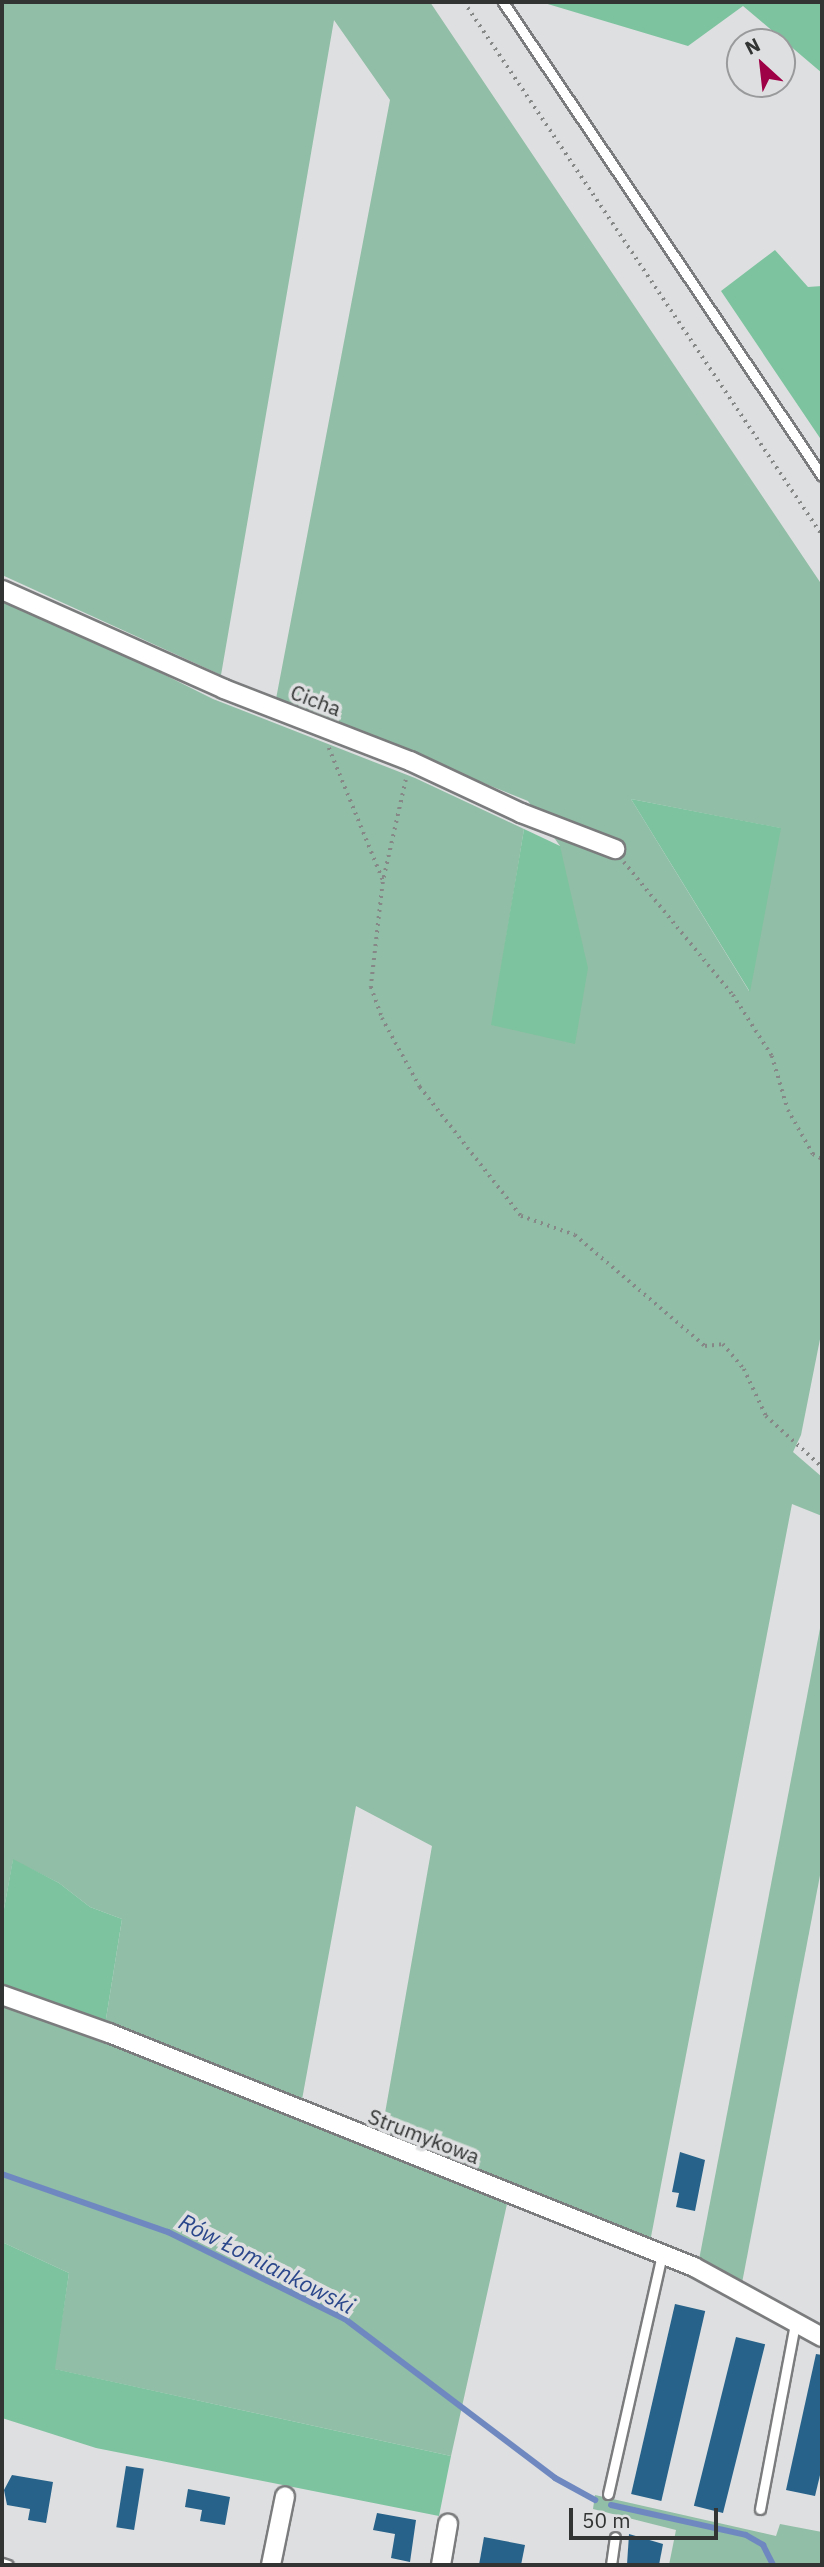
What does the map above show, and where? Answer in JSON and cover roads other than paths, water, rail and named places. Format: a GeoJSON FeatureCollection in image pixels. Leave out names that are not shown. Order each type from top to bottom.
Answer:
{"type":"FeatureCollection","features":[{"type":"Feature","properties":{"kind":"street","name":"Cicha"},"geometry":{"type":"LineString","coordinates":[[2,590],[225,689],[410,761],[521,813],[615,849]]}},
{"type":"Feature","properties":{"kind":"street","name":"Strumykowa"},"geometry":{"type":"LineString","coordinates":[[2,1994],[109,2033],[694,2267],[822,2337]]}},
{"type":"Feature","properties":{"kind":"street"},"geometry":{"type":"LineString","coordinates":[[271,2565],[285,2496]]}},
{"type":"Feature","properties":{"kind":"street"},"geometry":{"type":"LineString","coordinates":[[441,2565],[448,2524]]}},
{"type":"Feature","properties":{"kind":"lane"},"geometry":{"type":"LineString","coordinates":[[503,2],[822,475]]}},
{"type":"Feature","properties":{"kind":"lane"},"geometry":{"type":"LineString","coordinates":[[608,2494],[662,2255]]}},
{"type":"Feature","properties":{"kind":"lane"},"geometry":{"type":"LineString","coordinates":[[760,2509],[795,2323]]}},
{"type":"Feature","properties":{"kind":"lane"},"geometry":{"type":"LineString","coordinates":[[611,2565],[615,2538]]}},
{"type":"Feature","properties":{"kind":"lane"},"geometry":{"type":"LineString","coordinates":[[2,2563],[8,2565]]}},
{"type":"Feature","properties":{"kind":"waterway","name":"Rów Łomiankowski"},"geometry":{"type":"LineString","coordinates":[[2,2174],[168,2232],[345,2319],[555,2478],[595,2500]]}},
{"type":"Feature","properties":{"kind":"waterway","name":"Rów Łomiankowski"},"geometry":{"type":"LineString","coordinates":[[611,2505],[746,2535],[763,2545],[773,2565]]}}]}
